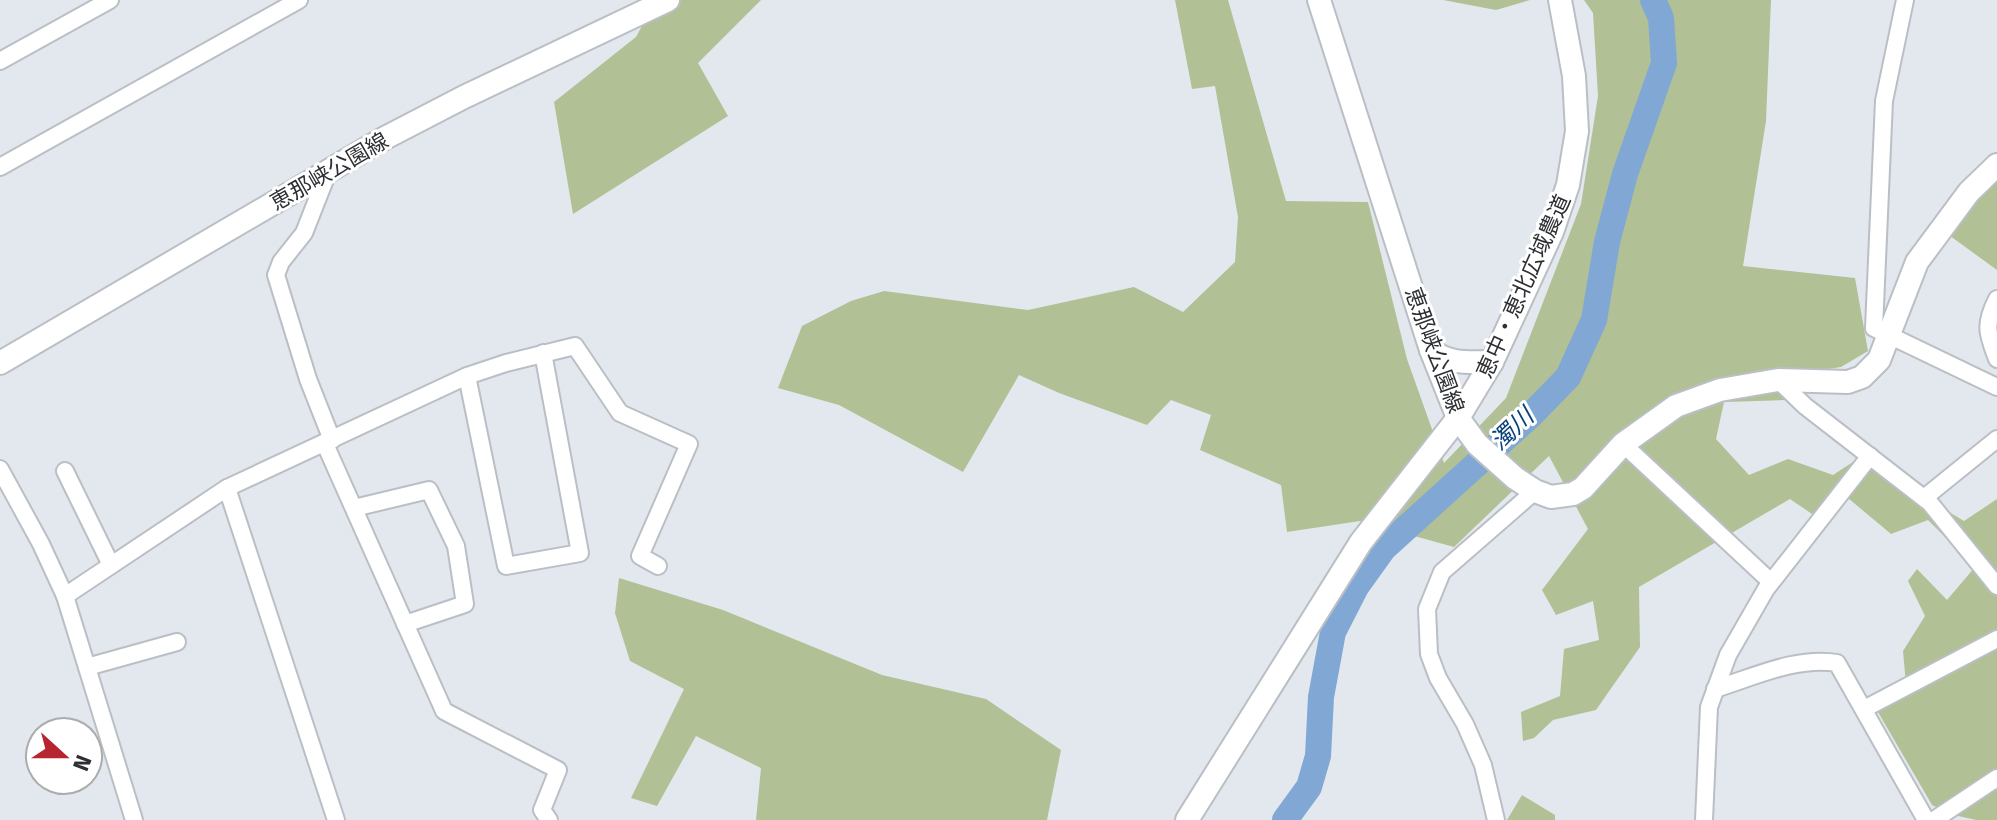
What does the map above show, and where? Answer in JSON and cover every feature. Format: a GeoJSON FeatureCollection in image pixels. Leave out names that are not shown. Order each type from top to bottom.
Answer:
{"type":"FeatureCollection","features":[{"type":"Feature","properties":{"kind":"main road","name":"恵那峡公園線"},"geometry":{"type":"LineString","coordinates":[[0,363],[328,172],[464,97],[668,0]]}},
{"type":"Feature","properties":{"kind":"main road","name":"恵那峡公園線"},"geometry":{"type":"LineString","coordinates":[[1319,0],[1431,350],[1458,418],[1477,444],[1515,478],[1551,497],[1573,494],[1583,488],[1623,444],[1676,406],[1720,390],[1778,380],[1848,382],[1862,377],[1879,360],[1917,262],[1969,192],[1997,165]]}},
{"type":"Feature","properties":{"kind":"main road","name":"恵中・恵北広域農道"},"geometry":{"type":"LineString","coordinates":[[1187,820],[1361,542],[1458,418],[1492,362],[1552,232],[1568,185],[1577,131],[1574,76],[1560,0]]}},
{"type":"Feature","properties":{"kind":"main road"},"geometry":{"type":"LineString","coordinates":[[1431,350],[1440,357],[1457,362],[1492,362]]}},
{"type":"Feature","properties":{"kind":"street"},"geometry":{"type":"LineString","coordinates":[[0,61],[90,4],[110,0]]}},
{"type":"Feature","properties":{"kind":"street"},"geometry":{"type":"LineString","coordinates":[[0,167],[299,0]]}},
{"type":"Feature","properties":{"kind":"street"},"geometry":{"type":"LineString","coordinates":[[1905,0],[1884,101],[1874,328],[1997,387]]}},
{"type":"Feature","properties":{"kind":"street"},"geometry":{"type":"LineString","coordinates":[[328,172],[304,233],[281,262],[276,275],[329,442],[354,508],[444,711],[558,770],[542,810],[549,820]]}},
{"type":"Feature","properties":{"kind":"street"},"geometry":{"type":"LineString","coordinates":[[1997,299],[1990,313],[1987,332],[1997,359]]}},
{"type":"Feature","properties":{"kind":"street"},"geometry":{"type":"LineString","coordinates":[[65,596],[227,488],[467,376],[575,346],[620,413],[689,444],[640,556],[658,566]]}},
{"type":"Feature","properties":{"kind":"street"},"geometry":{"type":"LineString","coordinates":[[467,376],[506,566],[580,553],[543,353]]}},
{"type":"Feature","properties":{"kind":"street"},"geometry":{"type":"LineString","coordinates":[[1778,380],[1805,406],[1924,498],[1997,586]]}},
{"type":"Feature","properties":{"kind":"street"},"geometry":{"type":"LineString","coordinates":[[1924,498],[1997,439]]}},
{"type":"Feature","properties":{"kind":"street"},"geometry":{"type":"LineString","coordinates":[[1623,444],[1771,582]]}},
{"type":"Feature","properties":{"kind":"street"},"geometry":{"type":"LineString","coordinates":[[1704,820],[1709,707],[1728,655],[1771,582],[1870,456]]}},
{"type":"Feature","properties":{"kind":"street"},"geometry":{"type":"LineString","coordinates":[[0,469],[65,596],[134,820]]}},
{"type":"Feature","properties":{"kind":"street"},"geometry":{"type":"LineString","coordinates":[[65,471],[111,565]]}},
{"type":"Feature","properties":{"kind":"street"},"geometry":{"type":"LineString","coordinates":[[227,488],[336,820]]}},
{"type":"Feature","properties":{"kind":"street"},"geometry":{"type":"LineString","coordinates":[[354,508],[429,490],[456,546],[465,604],[405,624]]}},
{"type":"Feature","properties":{"kind":"street"},"geometry":{"type":"LineString","coordinates":[[1496,820],[1483,765],[1465,724],[1438,678],[1429,654],[1427,609],[1442,572],[1535,491]]}},
{"type":"Feature","properties":{"kind":"street"},"geometry":{"type":"LineString","coordinates":[[1864,709],[1997,639]]}},
{"type":"Feature","properties":{"kind":"street"},"geometry":{"type":"LineString","coordinates":[[87,667],[177,642]]}},
{"type":"Feature","properties":{"kind":"street"},"geometry":{"type":"LineString","coordinates":[[1715,689],[1796,664],[1837,663],[1926,820]]}},
{"type":"Feature","properties":{"kind":"street"},"geometry":{"type":"LineString","coordinates":[[1934,820],[1997,778]]}},
{"type":"Feature","properties":{"kind":"green space"},"geometry":{"type":"Polygon","coordinates":[[[656,0],[761,0],[698,63],[728,116],[573,214],[554,102],[636,37],[656,0]]]}},
{"type":"Feature","properties":{"kind":"green space"},"geometry":{"type":"Polygon","coordinates":[[[1175,0],[1228,0],[1286,201],[1368,202],[1407,359],[1444,463],[1506,398],[1581,204],[1598,96],[1593,13],[1584,0],[1771,0],[1766,121],[1743,266],[1855,278],[1868,351],[1841,367],[1783,376],[1784,400],[1724,402],[1716,439],[1749,475],[1788,459],[1833,475],[1859,458],[1964,521],[1997,499],[1997,820],[1976,820],[1950,814],[1932,805],[1878,712],[1906,684],[1903,651],[1925,616],[1908,581],[1917,569],[1947,600],[1975,567],[1928,520],[1891,534],[1836,488],[1812,514],[1790,499],[1639,587],[1640,647],[1596,710],[1553,720],[1534,738],[1523,741],[1521,712],[1560,696],[1564,649],[1599,640],[1593,601],[1556,615],[1542,590],[1588,529],[1549,456],[1454,547],[1360,521],[1287,532],[1281,485],[1200,450],[1211,415],[1171,400],[1147,425],[1019,375],[963,472],[839,405],[778,388],[802,326],[851,301],[884,291],[1028,310],[1134,287],[1183,312],[1235,262],[1238,217],[1215,86],[1192,89],[1175,0]]]}},
{"type":"Feature","properties":{"kind":"green space"},"geometry":{"type":"Polygon","coordinates":[[[1443,0],[1530,0],[1496,10],[1443,0]]]}},
{"type":"Feature","properties":{"kind":"green space"},"geometry":{"type":"Polygon","coordinates":[[[1997,172],[1997,270],[1935,225],[1997,172]]]}},
{"type":"Feature","properties":{"kind":"green space"},"geometry":{"type":"Polygon","coordinates":[[[619,578],[723,610],[882,675],[986,699],[1061,750],[1047,820],[756,820],[761,768],[696,736],[657,806],[631,798],[684,689],[630,661],[615,613],[619,578]]]}},
{"type":"Feature","properties":{"kind":"green space"},"geometry":{"type":"Polygon","coordinates":[[[1522,795],[1555,815],[1555,820],[1507,820],[1522,795]]]}},
{"type":"Feature","properties":{"kind":"waterway","name":"濁川"},"geometry":{"type":"LineString","coordinates":[[1285,820],[1309,787],[1318,756],[1321,697],[1333,632],[1356,587],[1384,548],[1532,414],[1568,377],[1594,320],[1607,242],[1625,174],[1664,63],[1661,18],[1653,0]]}}]}
